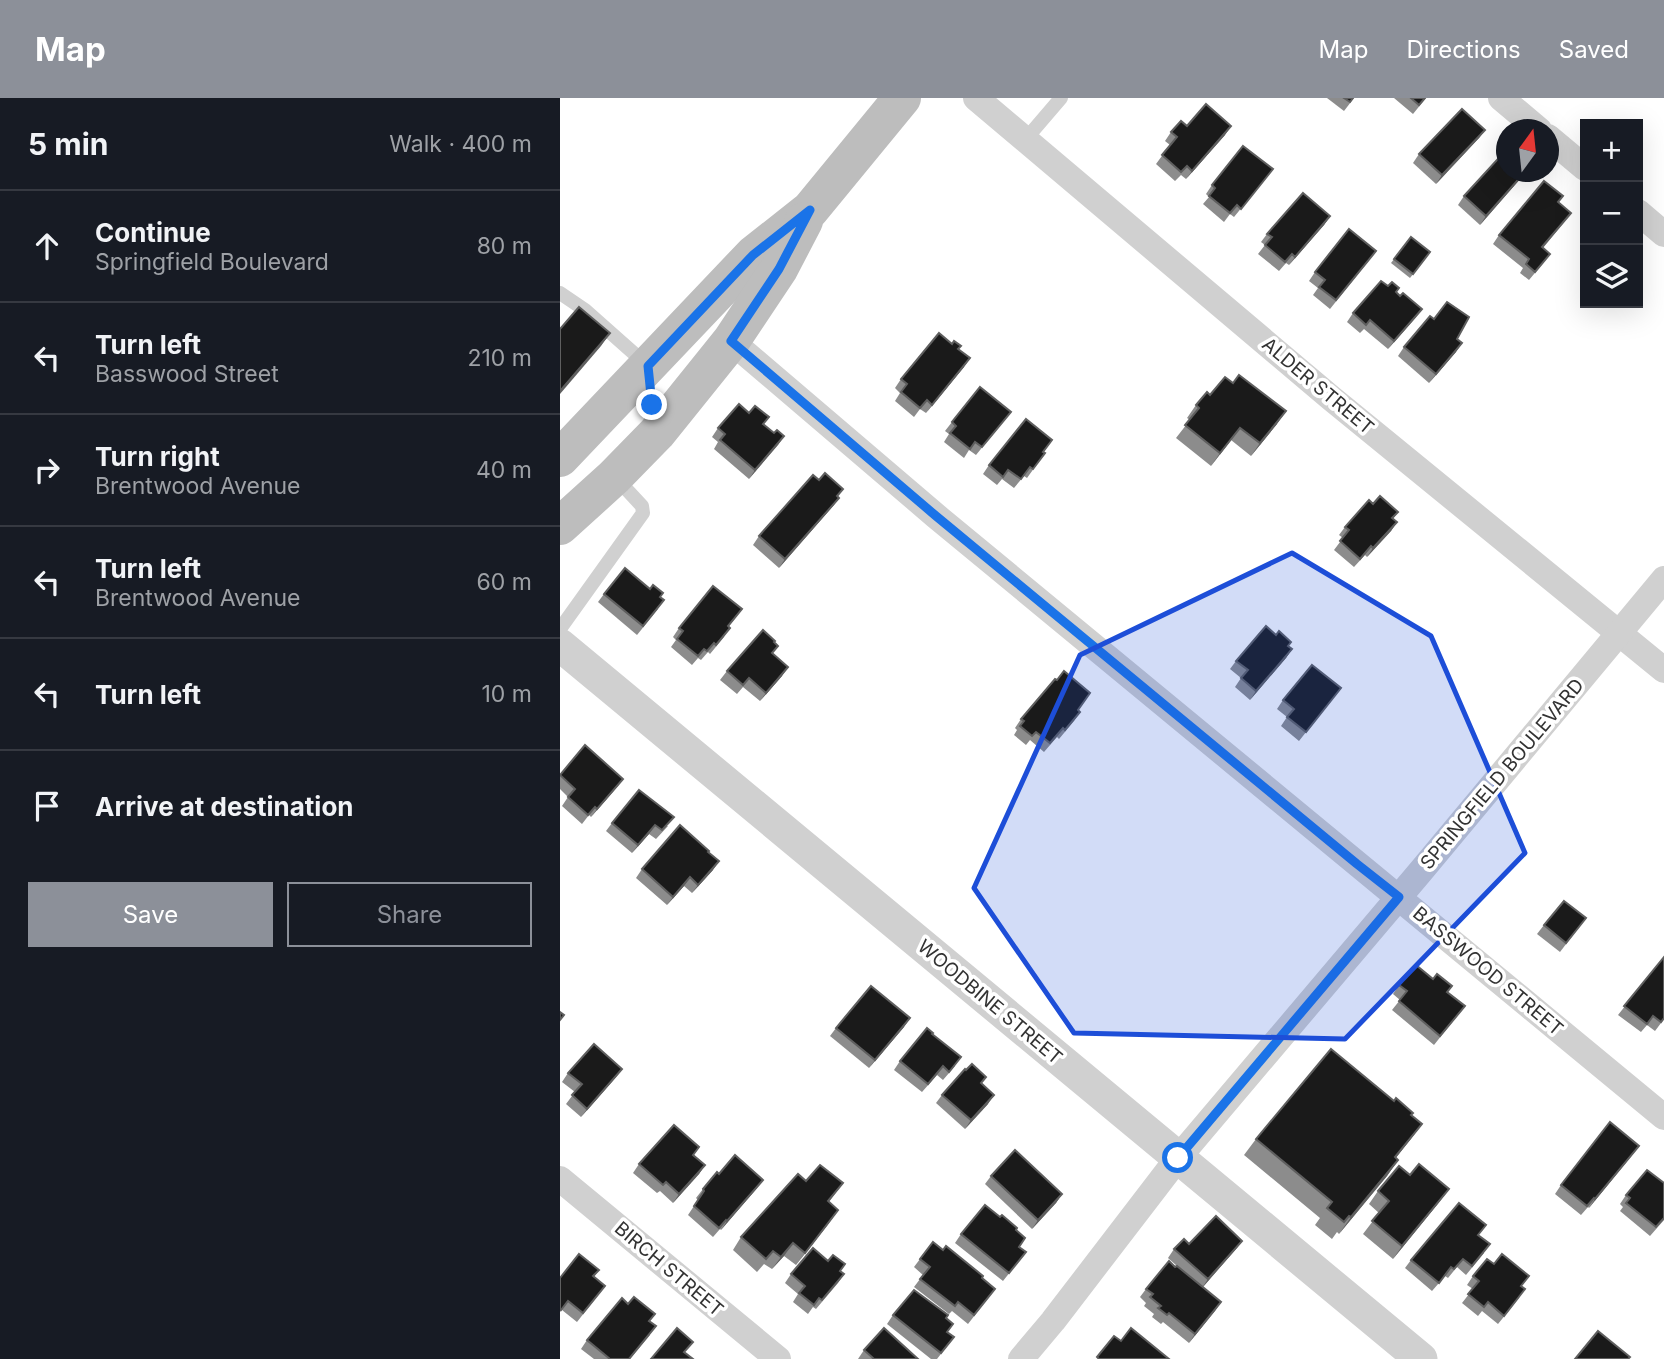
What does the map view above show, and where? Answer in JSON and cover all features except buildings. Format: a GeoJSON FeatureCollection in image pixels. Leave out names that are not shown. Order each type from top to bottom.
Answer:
{"type":"FeatureCollection","features":[{"type":"Feature","properties":{"kind":"main road"},"geometry":{"type":"LineString","coordinates":[[567,521],[657,433],[731,341],[779,269],[810,210],[902,98]]}},
{"type":"Feature","properties":{"kind":"main road"},"geometry":{"type":"LineString","coordinates":[[560,458],[753,255],[810,210]]}},
{"type":"Feature","properties":{"kind":"main road"},"geometry":{"type":"LineString","coordinates":[[567,521],[581,482],[652,405],[648,366]]}},
{"type":"Feature","properties":{"kind":"street","name":"ALDER STREET"},"geometry":{"type":"LineString","coordinates":[[976,98],[1331,398],[1664,670]]}},
{"type":"Feature","properties":{"kind":"street"},"geometry":{"type":"LineString","coordinates":[[1501,98],[1526,119]]}},
{"type":"Feature","properties":{"kind":"street"},"geometry":{"type":"LineString","coordinates":[[1559,146],[1580,164]]}},
{"type":"Feature","properties":{"kind":"street"},"geometry":{"type":"LineString","coordinates":[[1643,216],[1664,234]]}},
{"type":"Feature","properties":{"kind":"street","name":"BASSWOOD STREET"},"geometry":{"type":"LineString","coordinates":[[731,341],[957,533],[1664,1117]]}},
{"type":"Feature","properties":{"kind":"street","name":"SPRINGFIELD BOULEVARD"},"geometry":{"type":"LineString","coordinates":[[1021,1359],[1178,1158],[1664,579]]}},
{"type":"Feature","properties":{"kind":"street","name":"WOODBINE STREET"},"geometry":{"type":"LineString","coordinates":[[560,645],[1421,1359]]}},
{"type":"Feature","properties":{"kind":"street","name":"BIRCH STREET"},"geometry":{"type":"LineString","coordinates":[[560,1178],[778,1359]]}},
{"type":"Feature","properties":{"kind":"lane"},"geometry":{"type":"LineString","coordinates":[[1025,140],[1061,98]]}},
{"type":"Feature","properties":{"kind":"lane"},"geometry":{"type":"LineString","coordinates":[[560,293],[586,310],[648,366]]}},
{"type":"Feature","properties":{"kind":"lane"},"geometry":{"type":"LineString","coordinates":[[560,629],[643,513],[642,506],[614,477]]}},
{"type":"Feature","properties":{"kind":"highlighted area"},"geometry":{"type":"Polygon","coordinates":[[[1292,553],[1431,636],[1525,853],[1345,1039],[1074,1033],[974,888],[1080,655],[1292,553]]]}},
{"type":"Feature","properties":{"kind":"route"},"geometry":{"type":"LineString","coordinates":[[652,405],[648,366],[753,255],[810,210],[779,269],[731,341],[936,516],[1399,897],[1178,1158]]}}]}
